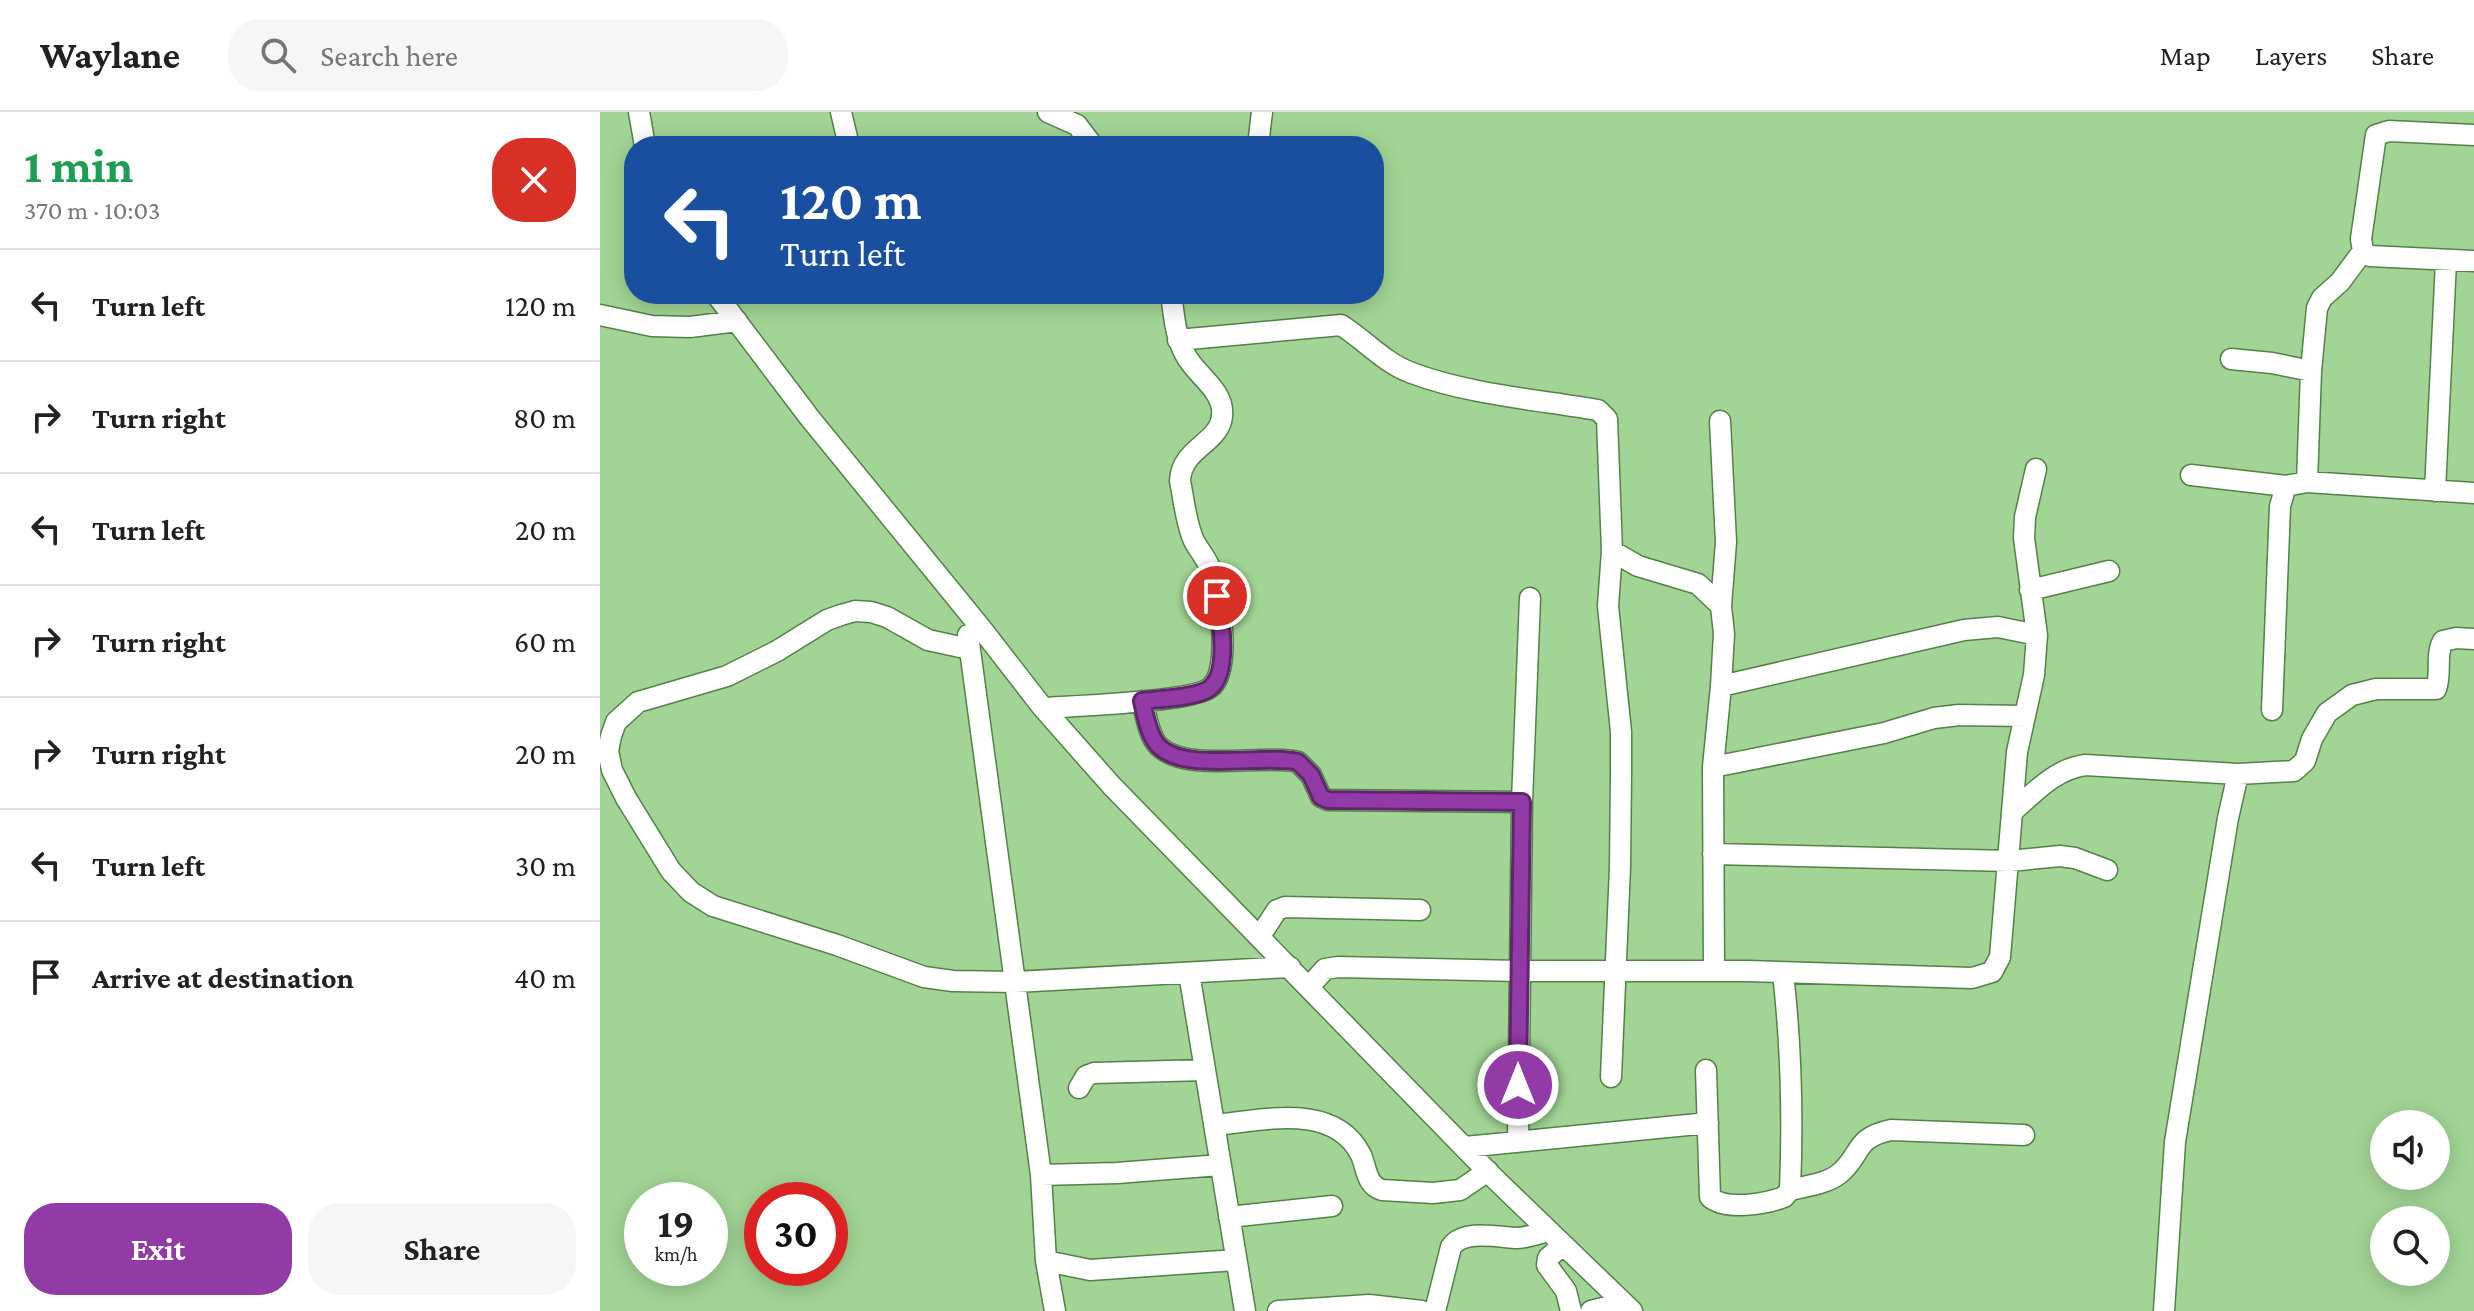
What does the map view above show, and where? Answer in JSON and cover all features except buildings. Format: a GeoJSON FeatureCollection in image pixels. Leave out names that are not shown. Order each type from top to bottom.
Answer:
{"type":"FeatureCollection","features":[{"type":"Feature","properties":{"kind":"street"},"geometry":{"type":"LineString","coordinates":[[639,112],[643,136]]}},
{"type":"Feature","properties":{"kind":"street"},"geometry":{"type":"LineString","coordinates":[[841,112],[847,136]]}},
{"type":"Feature","properties":{"kind":"street"},"geometry":{"type":"LineString","coordinates":[[1048,112],[1077,125],[1085,136]]}},
{"type":"Feature","properties":{"kind":"street"},"geometry":{"type":"LineString","coordinates":[[1259,136],[1262,112]]}},
{"type":"Feature","properties":{"kind":"street"},"geometry":{"type":"LineString","coordinates":[[2474,135],[2389,131],[2376,135],[2361,239],[2363,251],[2370,256],[2474,261]]}},
{"type":"Feature","properties":{"kind":"street"},"geometry":{"type":"LineString","coordinates":[[2272,710],[2280,506],[2296,484],[2317,308],[2363,251]]}},
{"type":"Feature","properties":{"kind":"street"},"geometry":{"type":"LineString","coordinates":[[2435,491],[2446,261]]}},
{"type":"Feature","properties":{"kind":"street"},"geometry":{"type":"LineString","coordinates":[[724,304],[809,417],[965,607],[1043,708],[1111,785],[1488,1171],[1627,1307]]}},
{"type":"Feature","properties":{"kind":"street"},"geometry":{"type":"LineString","coordinates":[[1043,708],[1201,693],[1211,688],[1220,671],[1221,618],[1213,575],[1194,542],[1180,481],[1183,464],[1220,426],[1222,410],[1213,388],[1192,367],[1178,340],[1173,304]]}},
{"type":"Feature","properties":{"kind":"street"},"geometry":{"type":"LineString","coordinates":[[600,315],[652,326],[690,327],[737,321]]}},
{"type":"Feature","properties":{"kind":"street"},"geometry":{"type":"LineString","coordinates":[[1178,340],[1341,325],[1372,350],[1409,373],[1451,385],[1598,410],[1607,419],[1612,551],[1608,606],[1621,732],[1620,867],[1611,1077]]}},
{"type":"Feature","properties":{"kind":"street"},"geometry":{"type":"LineString","coordinates":[[2231,359],[2311,371]]}},
{"type":"Feature","properties":{"kind":"street"},"geometry":{"type":"LineString","coordinates":[[1714,971],[1713,767],[1721,686],[1724,634],[1721,606],[1726,542],[1720,421]]}},
{"type":"Feature","properties":{"kind":"street"},"geometry":{"type":"LineString","coordinates":[[1309,987],[1319,973],[1338,967],[1984,976],[1992,972],[2000,957],[2017,752],[2034,675],[2037,635],[2024,538],[2036,469]]}},
{"type":"Feature","properties":{"kind":"street"},"geometry":{"type":"LineString","coordinates":[[2191,475],[2474,493]]}},
{"type":"Feature","properties":{"kind":"street"},"geometry":{"type":"LineString","coordinates":[[1612,551],[1638,566],[1698,584],[1721,606]]}},
{"type":"Feature","properties":{"kind":"street"},"geometry":{"type":"LineString","coordinates":[[2030,590],[2109,571]]}},
{"type":"Feature","properties":{"kind":"street"},"geometry":{"type":"LineString","coordinates":[[1518,1142],[1522,802],[1530,598]]}},
{"type":"Feature","properties":{"kind":"street"},"geometry":{"type":"LineString","coordinates":[[965,607],[1041,1175],[1046,1261],[1055,1311]]}},
{"type":"Feature","properties":{"kind":"street"},"geometry":{"type":"LineString","coordinates":[[969,649],[928,640],[887,617],[871,612],[855,611],[841,615],[727,676],[638,702],[616,722],[606,770],[671,871],[691,892],[713,906],[837,945],[924,977],[1014,982],[1290,967]]}},
{"type":"Feature","properties":{"kind":"street"},"geometry":{"type":"LineString","coordinates":[[1721,686],[1964,630],[1998,627],[2037,635]]}},
{"type":"Feature","properties":{"kind":"street"},"geometry":{"type":"LineString","coordinates":[[2012,812],[2055,775],[2073,766],[2238,774],[2294,771],[2305,761],[2319,725],[2339,703],[2363,691],[2436,689],[2443,641],[2474,639]]}},
{"type":"Feature","properties":{"kind":"street"},"geometry":{"type":"LineString","coordinates":[[1142,701],[1152,737],[1159,747],[1183,757],[1209,760],[1298,762],[1311,775],[1321,797],[1328,800],[1522,802]]}},
{"type":"Feature","properties":{"kind":"street"},"geometry":{"type":"LineString","coordinates":[[1713,767],[1884,733],[1934,718],[1959,715],[2024,716]]}},
{"type":"Feature","properties":{"kind":"street"},"geometry":{"type":"LineString","coordinates":[[2164,1311],[2175,1142],[2228,818],[2238,774]]}},
{"type":"Feature","properties":{"kind":"street"},"geometry":{"type":"LineString","coordinates":[[1713,854],[2010,861],[2060,856],[2107,870]]}},
{"type":"Feature","properties":{"kind":"street"},"geometry":{"type":"LineString","coordinates":[[1260,936],[1277,910],[1285,907],[1420,910]]}},
{"type":"Feature","properties":{"kind":"street"},"geometry":{"type":"LineString","coordinates":[[1189,973],[1245,1311]]}},
{"type":"Feature","properties":{"kind":"street"},"geometry":{"type":"LineString","coordinates":[[1783,973],[1790,1061],[1790,1190]]}},
{"type":"Feature","properties":{"kind":"street"},"geometry":{"type":"LineString","coordinates":[[1079,1088],[1086,1076],[1094,1073],[1205,1070]]}},
{"type":"Feature","properties":{"kind":"street"},"geometry":{"type":"LineString","coordinates":[[1706,1070],[1708,1192],[1716,1202],[1777,1200],[1790,1190],[1830,1180],[1847,1166],[1860,1145],[1876,1133],[1891,1130],[2024,1135]]}},
{"type":"Feature","properties":{"kind":"street"},"geometry":{"type":"LineString","coordinates":[[1214,1125],[1296,1118],[1317,1120],[1347,1137],[1358,1150],[1369,1181],[1382,1190],[1433,1193],[1460,1190],[1488,1171]]}},
{"type":"Feature","properties":{"kind":"street"},"geometry":{"type":"LineString","coordinates":[[1465,1147],[1708,1123]]}},
{"type":"Feature","properties":{"kind":"street"},"geometry":{"type":"LineString","coordinates":[[1041,1175],[1220,1165]]}},
{"type":"Feature","properties":{"kind":"street"},"geometry":{"type":"LineString","coordinates":[[1229,1217],[1332,1206]]}},
{"type":"Feature","properties":{"kind":"street"},"geometry":{"type":"LineString","coordinates":[[1435,1311],[1451,1247],[1457,1240],[1468,1237],[1556,1238]]}},
{"type":"Feature","properties":{"kind":"street"},"geometry":{"type":"LineString","coordinates":[[1556,1238],[1547,1265],[1566,1291],[1571,1311]]}},
{"type":"Feature","properties":{"kind":"street"},"geometry":{"type":"LineString","coordinates":[[1046,1261],[1090,1270],[1236,1260]]}},
{"type":"Feature","properties":{"kind":"street"},"geometry":{"type":"LineString","coordinates":[[1591,1311],[1627,1307]]}},
{"type":"Feature","properties":{"kind":"street"},"geometry":{"type":"LineString","coordinates":[[1278,1311],[1363,1308],[1422,1311]]}},
{"type":"Feature","properties":{"kind":"route"},"geometry":{"type":"LineString","coordinates":[[1217,596],[1222,644],[1220,671],[1211,688],[1201,693],[1142,701],[1152,737],[1159,747],[1183,757],[1209,760],[1298,762],[1311,775],[1321,797],[1328,800],[1522,802],[1518,1085]]}}]}
